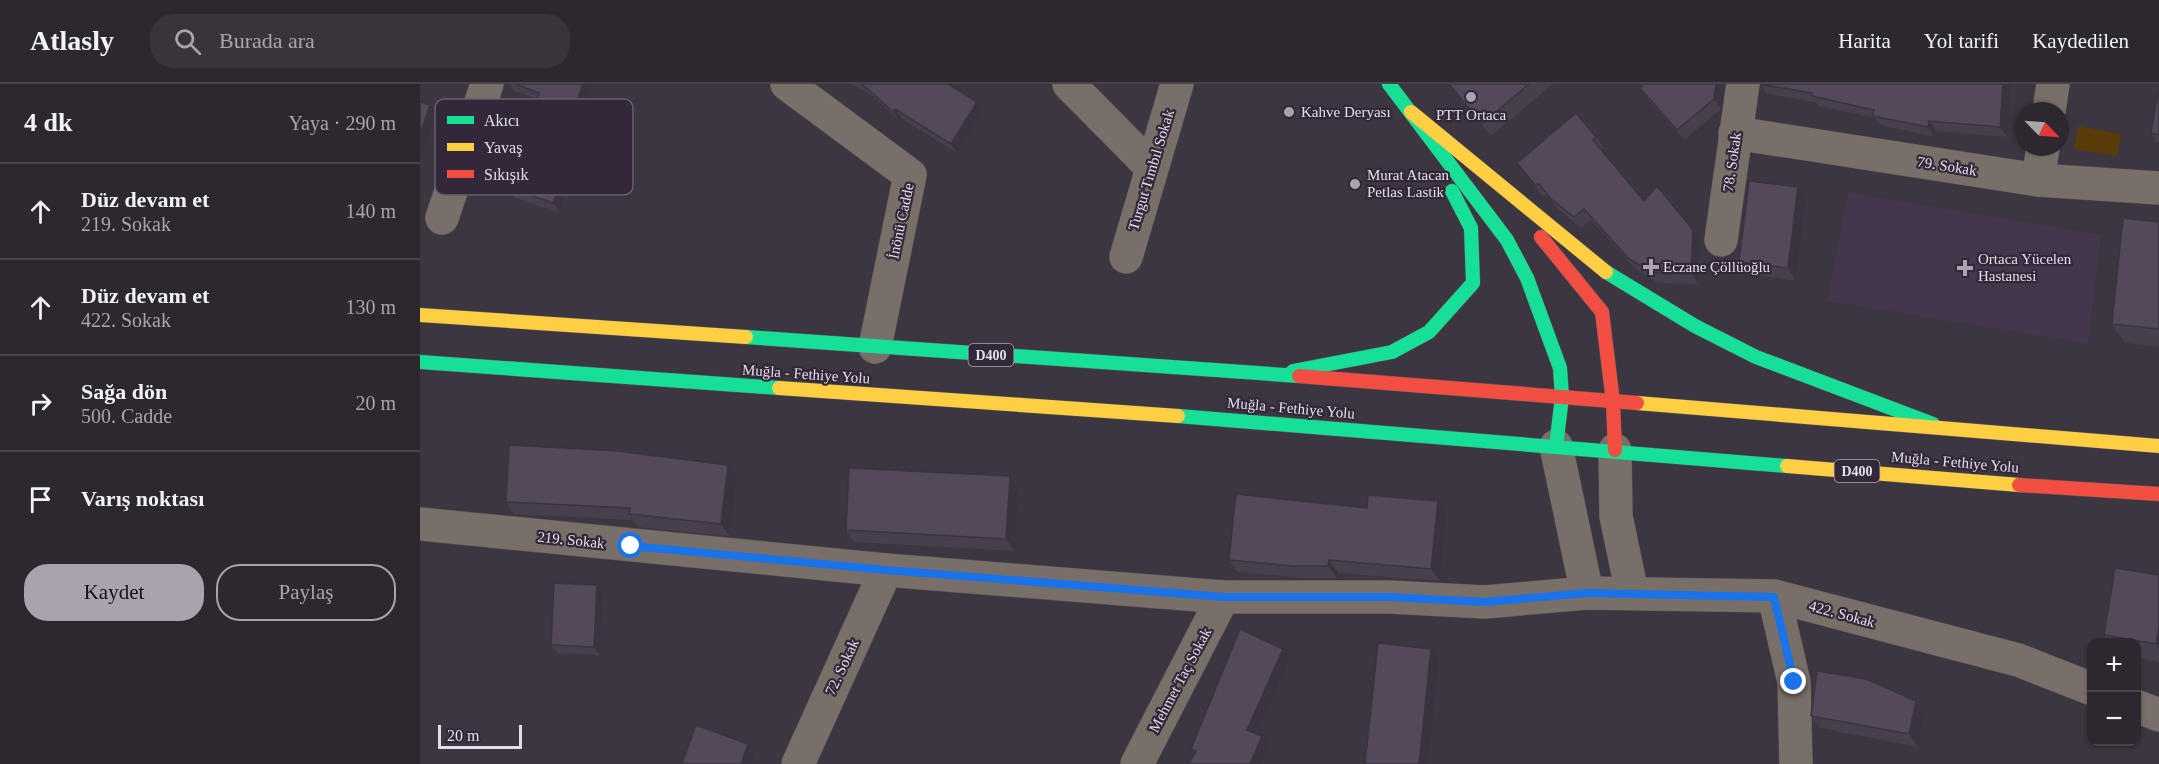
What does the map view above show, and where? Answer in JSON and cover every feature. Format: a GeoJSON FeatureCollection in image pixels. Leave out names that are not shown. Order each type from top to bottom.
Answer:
{"type":"FeatureCollection","features":[{"type":"Feature","properties":{"kind":"main road"},"geometry":{"type":"LineString","coordinates":[[1389,84],[1507,240],[1527,278],[1560,368],[1562,397],[1556,446]]}},
{"type":"Feature","properties":{"kind":"main road"},"geometry":{"type":"LineString","coordinates":[[1411,112],[1610,276],[1695,326],[1756,357],[1951,431]]}},
{"type":"Feature","properties":{"kind":"main road"},"geometry":{"type":"LineString","coordinates":[[1276,374],[1392,352],[1429,332],[1473,283],[1471,228],[1411,112]]}},
{"type":"Feature","properties":{"kind":"main road"},"geometry":{"type":"LineString","coordinates":[[1506,190],[1602,312],[1613,402],[1614,450]]}},
{"type":"Feature","properties":{"kind":"main road","name":"Muğla - Fethiye Yolu"},"geometry":{"type":"LineString","coordinates":[[420,315],[1276,374],[1951,431],[2159,446]]}},
{"type":"Feature","properties":{"kind":"main road","name":"Muğla - Fethiye Yolu"},"geometry":{"type":"LineString","coordinates":[[420,362],[1236,420],[1993,483],[2159,494]]}},
{"type":"Feature","properties":{"kind":"street"},"geometry":{"type":"LineString","coordinates":[[482,99],[487,84]]}},
{"type":"Feature","properties":{"kind":"street","name":"İnönü Cadde"},"geometry":{"type":"LineString","coordinates":[[787,84],[910,175],[875,347]]}},
{"type":"Feature","properties":{"kind":"street"},"geometry":{"type":"LineString","coordinates":[[1069,84],[1151,167]]}},
{"type":"Feature","properties":{"kind":"street","name":"Turgut Tımbıl Sokak"},"geometry":{"type":"LineString","coordinates":[[1126,257],[1177,84]]}},
{"type":"Feature","properties":{"kind":"street","name":"78. Sokak"},"geometry":{"type":"LineString","coordinates":[[1721,240],[1743,84]]}},
{"type":"Feature","properties":{"kind":"street"},"geometry":{"type":"LineString","coordinates":[[2050,102],[2053,84]]}},
{"type":"Feature","properties":{"kind":"street","name":"79. Sokak"},"geometry":{"type":"LineString","coordinates":[[1736,133],[2038,180],[2159,188]]}},
{"type":"Feature","properties":{"kind":"street"},"geometry":{"type":"LineString","coordinates":[[2038,180],[2042,156]]}},
{"type":"Feature","properties":{"kind":"street"},"geometry":{"type":"LineString","coordinates":[[442,218],[450,195]]}},
{"type":"Feature","properties":{"kind":"street"},"geometry":{"type":"LineString","coordinates":[[1556,446],[1587,593]]}},
{"type":"Feature","properties":{"kind":"street"},"geometry":{"type":"LineString","coordinates":[[1614,450],[1616,516],[1632,593]]}},
{"type":"Feature","properties":{"kind":"street","name":"219. Sokak"},"geometry":{"type":"LineString","coordinates":[[420,524],[886,570],[1224,597]]}},
{"type":"Feature","properties":{"kind":"street","name":"72. Sokak"},"geometry":{"type":"LineString","coordinates":[[798,764],[886,570]]}},
{"type":"Feature","properties":{"kind":"street","name":"422. Sokak"},"geometry":{"type":"LineString","coordinates":[[1224,597],[1389,597],[1485,602],[1587,593],[1774,597],[2018,660],[2087,687]]}},
{"type":"Feature","properties":{"kind":"street","name":"Mehmet Taç Sokak"},"geometry":{"type":"LineString","coordinates":[[1137,764],[1224,597]]}},
{"type":"Feature","properties":{"kind":"street"},"geometry":{"type":"LineString","coordinates":[[1774,597],[1794,682],[1796,764]]}},
{"type":"Feature","properties":{"kind":"street"},"geometry":{"type":"LineString","coordinates":[[2141,708],[2159,715]]}},
{"type":"Feature","properties":{"kind":"shaded area"},"geometry":{"type":"Polygon","coordinates":[[[2078,126],[2121,134],[2117,156],[2074,149],[2078,126]]]}},
{"type":"Feature","properties":{"kind":"shaded area","name":"Ortaca Yücelen Hastanesi"},"geometry":{"type":"Polygon","coordinates":[[[1848,192],[2101,235],[2088,344],[1827,301],[1848,192]]]}},
{"type":"Feature","properties":{"kind":"building"},"geometry":{"type":"Polygon","coordinates":[[[515,84],[583,84],[578,99],[537,99],[539,93],[515,84]]]}},
{"type":"Feature","properties":{"kind":"building"},"geometry":{"type":"Polygon","coordinates":[[[860,84],[948,84],[977,102],[951,144],[895,109],[893,112],[860,84]]]}},
{"type":"Feature","properties":{"kind":"building"},"geometry":{"type":"Polygon","coordinates":[[[1449,84],[1529,84],[1482,124],[1449,84]]]}},
{"type":"Feature","properties":{"kind":"building"},"geometry":{"type":"Polygon","coordinates":[[[1644,84],[1716,84],[1714,99],[1677,130],[1640,88],[1644,84]]]}},
{"type":"Feature","properties":{"kind":"building"},"geometry":{"type":"Polygon","coordinates":[[[1760,84],[2003,84],[2000,127],[1929,121],[1928,127],[1873,116],[1874,110],[1812,96],[1812,93],[1760,84]]]}},
{"type":"Feature","properties":{"kind":"building"},"geometry":{"type":"Polygon","coordinates":[[[2159,93],[2159,135],[2151,133],[2159,93]]]}},
{"type":"Feature","properties":{"kind":"building"},"geometry":{"type":"Polygon","coordinates":[[[420,102],[430,105],[420,134],[420,102]]]}},
{"type":"Feature","properties":{"kind":"building"},"geometry":{"type":"Polygon","coordinates":[[[1576,113],[1596,137],[1593,140],[1644,201],[1657,186],[1693,230],[1691,273],[1651,272],[1629,259],[1584,209],[1574,217],[1551,199],[1539,184],[1535,185],[1517,163],[1576,113]]]}},
{"type":"Feature","properties":{"kind":"building"},"geometry":{"type":"Polygon","coordinates":[[[1749,181],[1798,187],[1788,268],[1739,262],[1749,181]]]}},
{"type":"Feature","properties":{"kind":"building"},"geometry":{"type":"Polygon","coordinates":[[[530,195],[556,195],[553,203],[530,195]]]}},
{"type":"Feature","properties":{"kind":"building"},"geometry":{"type":"Polygon","coordinates":[[[2123,218],[2159,222],[2159,329],[2112,324],[2123,218]]]}},
{"type":"Feature","properties":{"kind":"building"},"geometry":{"type":"Polygon","coordinates":[[[509,445],[617,451],[728,465],[721,524],[629,514],[630,508],[506,502],[509,445]]]}},
{"type":"Feature","properties":{"kind":"building"},"geometry":{"type":"Polygon","coordinates":[[[849,468],[1010,476],[1006,539],[846,530],[849,468]]]}},
{"type":"Feature","properties":{"kind":"building"},"geometry":{"type":"Polygon","coordinates":[[[1236,494],[1367,508],[1368,495],[1438,501],[1431,569],[1329,560],[1328,566],[1293,566],[1229,560],[1236,494]]]}},
{"type":"Feature","properties":{"kind":"building"},"geometry":{"type":"Polygon","coordinates":[[[2115,568],[2159,575],[2159,626],[2156,644],[2141,641],[2141,638],[2104,635],[2115,568]]]}},
{"type":"Feature","properties":{"kind":"building"},"geometry":{"type":"Polygon","coordinates":[[[554,583],[597,585],[594,647],[551,645],[554,583]]]}},
{"type":"Feature","properties":{"kind":"building"},"geometry":{"type":"Polygon","coordinates":[[[1240,629],[1283,649],[1247,730],[1262,736],[1250,764],[1189,764],[1196,751],[1191,749],[1240,629]]]}},
{"type":"Feature","properties":{"kind":"building"},"geometry":{"type":"Polygon","coordinates":[[[1378,643],[1431,649],[1419,764],[1365,764],[1378,643]]]}},
{"type":"Feature","properties":{"kind":"building"},"geometry":{"type":"Polygon","coordinates":[[[1817,671],[1866,679],[1916,701],[1909,734],[1811,716],[1817,671]]]}},
{"type":"Feature","properties":{"kind":"building"},"geometry":{"type":"Polygon","coordinates":[[[696,725],[748,744],[741,764],[682,764],[696,725]]]}},
{"type":"Feature","properties":{"kind":"traffic: fast"},"geometry":{"type":"LineString","coordinates":[[1389,84],[1507,240],[1527,278],[1560,368],[1562,397],[1556,446]]}},
{"type":"Feature","properties":{"kind":"traffic: fast"},"geometry":{"type":"LineString","coordinates":[[1293,371],[1392,352],[1429,332],[1473,283],[1471,228],[1452,191]]}},
{"type":"Feature","properties":{"kind":"traffic: fast"},"geometry":{"type":"LineString","coordinates":[[1606,272],[1695,326],[1756,357],[1933,424]]}},
{"type":"Feature","properties":{"kind":"traffic: fast"},"geometry":{"type":"LineString","coordinates":[[746,337],[1299,376]]}},
{"type":"Feature","properties":{"kind":"traffic: fast"},"geometry":{"type":"LineString","coordinates":[[420,362],[779,388]]}},
{"type":"Feature","properties":{"kind":"traffic: fast"},"geometry":{"type":"LineString","coordinates":[[1178,416],[1787,466]]}},
{"type":"Feature","properties":{"kind":"traffic: slow"},"geometry":{"type":"LineString","coordinates":[[1411,112],[1606,272]]}},
{"type":"Feature","properties":{"kind":"traffic: slow"},"geometry":{"type":"LineString","coordinates":[[420,315],[746,337]]}},
{"type":"Feature","properties":{"kind":"traffic: slow"},"geometry":{"type":"LineString","coordinates":[[779,388],[1178,416]]}},
{"type":"Feature","properties":{"kind":"traffic: slow"},"geometry":{"type":"LineString","coordinates":[[1637,403],[2159,446]]}},
{"type":"Feature","properties":{"kind":"traffic: slow"},"geometry":{"type":"LineString","coordinates":[[1787,466],[2019,485]]}},
{"type":"Feature","properties":{"kind":"traffic: jam"},"geometry":{"type":"LineString","coordinates":[[1541,237],[1602,312],[1613,402],[1615,450]]}},
{"type":"Feature","properties":{"kind":"traffic: jam"},"geometry":{"type":"LineString","coordinates":[[1299,376],[1637,403]]}},
{"type":"Feature","properties":{"kind":"traffic: jam"},"geometry":{"type":"LineString","coordinates":[[2019,485],[2159,494]]}},
{"type":"Feature","properties":{"kind":"place","name":"PTT Ortaca"},"geometry":{"type":"Point","coordinates":[1471,97]}},
{"type":"Feature","properties":{"kind":"place","name":"Kahve Deryası"},"geometry":{"type":"Point","coordinates":[1289,112]}},
{"type":"Feature","properties":{"kind":"place","name":"Murat Atacan Petlas Lastik"},"geometry":{"type":"Point","coordinates":[1355,184]}},
{"type":"Feature","properties":{"kind":"place","name":"Eczane Çöllüoğlu"},"geometry":{"type":"Point","coordinates":[1651,267]}},
{"type":"Feature","properties":{"kind":"place","name":"Ortaca Yücelen Hastanesi"},"geometry":{"type":"Point","coordinates":[1965,268]}},
{"type":"Feature","properties":{"kind":"route"},"geometry":{"type":"LineString","coordinates":[[631,546],[886,570],[1224,597],[1389,597],[1485,602],[1587,593],[1774,597],[1794,682]]}}]}
